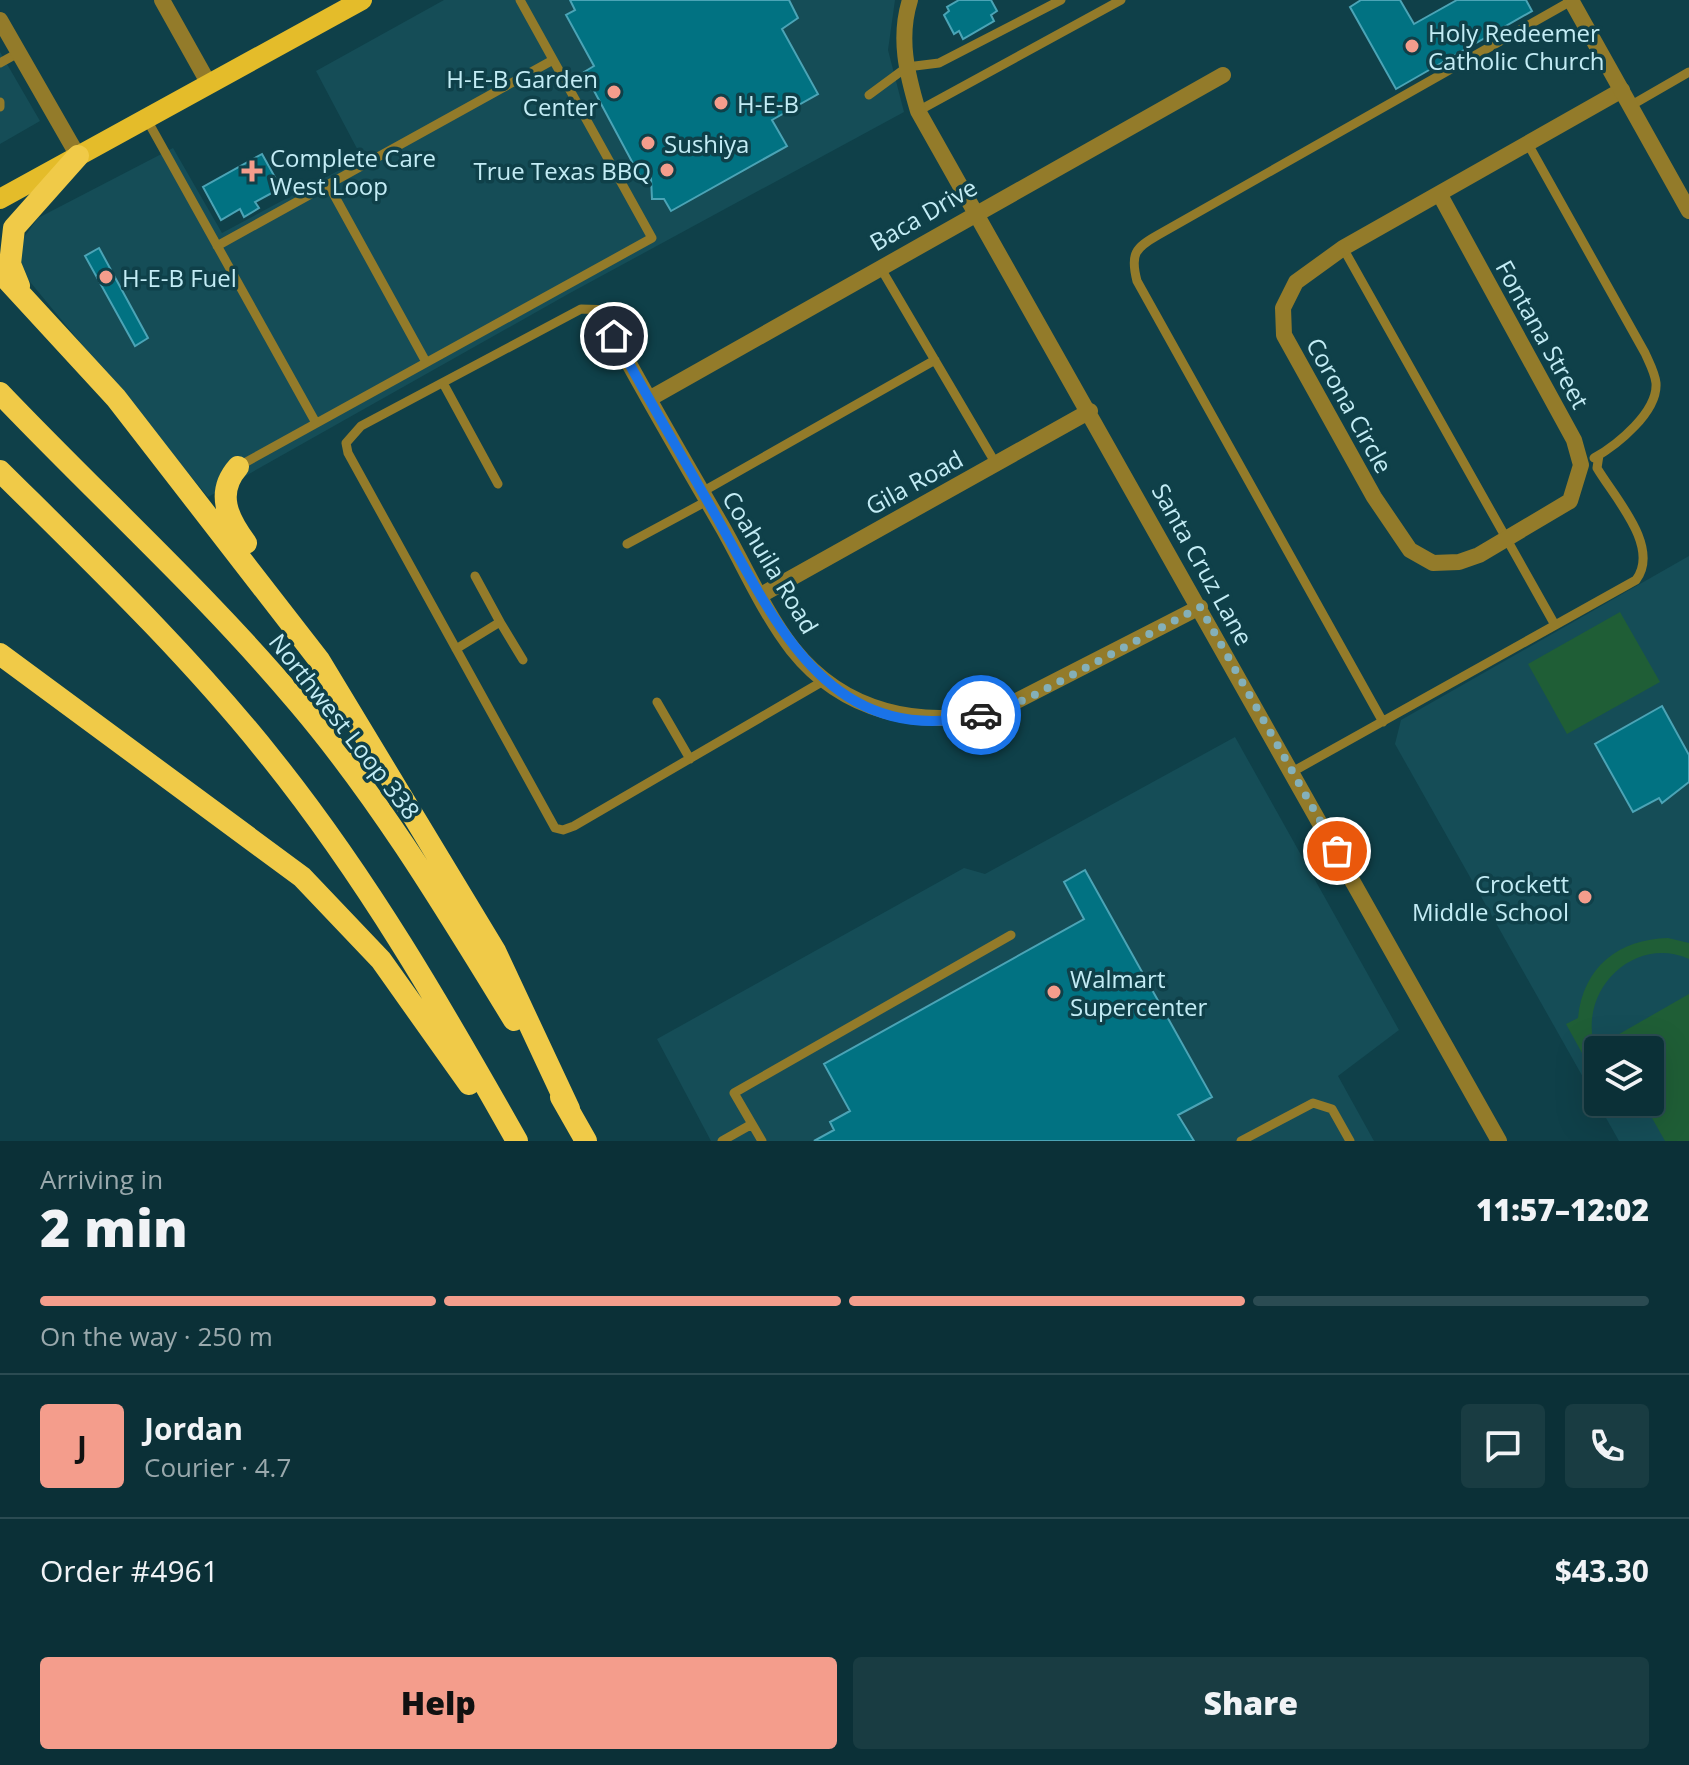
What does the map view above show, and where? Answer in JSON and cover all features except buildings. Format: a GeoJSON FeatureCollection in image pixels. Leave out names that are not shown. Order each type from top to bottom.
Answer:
{"type":"FeatureCollection","features":[{"type":"Feature","properties":{"kind":"highway"},"geometry":{"type":"LineString","coordinates":[[24,298],[10,264],[14,228],[78,156]]}},
{"type":"Feature","properties":{"kind":"highway"},"geometry":{"type":"LineString","coordinates":[[3,276],[116,398],[319,660],[495,951],[569,1109]]}},
{"type":"Feature","properties":{"kind":"highway","name":"Northwest Loop 338"},"geometry":{"type":"LineString","coordinates":[[0,393],[227,621],[337,751],[426,878],[586,1141]]}},
{"type":"Feature","properties":{"kind":"highway"},"geometry":{"type":"LineString","coordinates":[[238,467],[226,491],[228,517],[306,622],[381,740],[398,787]]}},
{"type":"Feature","properties":{"kind":"highway"},"geometry":{"type":"LineString","coordinates":[[0,471],[187,660],[306,803],[404,945],[517,1141]]}},
{"type":"Feature","properties":{"kind":"highway"},"geometry":{"type":"LineString","coordinates":[[0,654],[302,877],[381,960],[444,1045],[506,1141]]}},
{"type":"Feature","properties":{"kind":"main road"},"geometry":{"type":"LineString","coordinates":[[0,199],[362,0]]}},
{"type":"Feature","properties":{"kind":"street"},"geometry":{"type":"LineString","coordinates":[[162,0],[209,84]]}},
{"type":"Feature","properties":{"kind":"street","name":"Santa Cruz Lane"},"geometry":{"type":"LineString","coordinates":[[910,0],[904,33],[907,67],[918,111],[1090,411],[1499,1141]]}},
{"type":"Feature","properties":{"kind":"street"},"geometry":{"type":"LineString","coordinates":[[1571,0],[1687,204]]}},
{"type":"Feature","properties":{"kind":"street"},"geometry":{"type":"LineString","coordinates":[[0,20],[78,156]]}},
{"type":"Feature","properties":{"kind":"street","name":"Baca Drive"},"geometry":{"type":"LineString","coordinates":[[649,399],[1223,75]]}},
{"type":"Feature","properties":{"kind":"street","name":"Corona Circle"},"geometry":{"type":"LineString","coordinates":[[1581,465],[1570,501],[1509,538],[1447,565],[1419,557],[1396,533],[1351,458],[1298,365],[1282,324],[1287,295],[1296,282],[1343,248],[1622,90]]}},
{"type":"Feature","properties":{"kind":"street","name":"Fontana Street"},"geometry":{"type":"LineString","coordinates":[[1440,195],[1574,440],[1581,465]]}},
{"type":"Feature","properties":{"kind":"street","name":"Coahuila Road"},"geometry":{"type":"LineString","coordinates":[[615,310],[614,336],[793,649],[825,680],[870,707],[901,716],[933,720],[965,719],[1027,699],[1200,607]]}},
{"type":"Feature","properties":{"kind":"street","name":"Gila Road"},"geometry":{"type":"LineString","coordinates":[[761,595],[1090,411]]}},
{"type":"Feature","properties":{"kind":"lane"},"geometry":{"type":"LineString","coordinates":[[238,467],[652,238],[520,0]]}},
{"type":"Feature","properties":{"kind":"lane"},"geometry":{"type":"LineString","coordinates":[[869,95],[907,67],[939,63],[1061,0]]}},
{"type":"Feature","properties":{"kind":"lane"},"geometry":{"type":"LineString","coordinates":[[918,111],[1121,0]]}},
{"type":"Feature","properties":{"kind":"lane"},"geometry":{"type":"LineString","coordinates":[[1383,722],[1137,281],[1132,261],[1136,248],[1571,0]]}},
{"type":"Feature","properties":{"kind":"lane"},"geometry":{"type":"LineString","coordinates":[[0,63],[18,53]]}},
{"type":"Feature","properties":{"kind":"lane"},"geometry":{"type":"LineString","coordinates":[[217,246],[553,60]]}},
{"type":"Feature","properties":{"kind":"lane"},"geometry":{"type":"LineString","coordinates":[[1630,106],[1689,72]]}},
{"type":"Feature","properties":{"kind":"lane"},"geometry":{"type":"LineString","coordinates":[[146,118],[316,423]]}},
{"type":"Feature","properties":{"kind":"lane"},"geometry":{"type":"LineString","coordinates":[[1528,144],[1645,353],[1656,381],[1648,410],[1599,455],[1581,465]]}},
{"type":"Feature","properties":{"kind":"lane"},"geometry":{"type":"LineString","coordinates":[[328,184],[426,362]]}},
{"type":"Feature","properties":{"kind":"lane"},"geometry":{"type":"LineString","coordinates":[[1343,248],[1509,538],[1555,625]]}},
{"type":"Feature","properties":{"kind":"lane"},"geometry":{"type":"LineString","coordinates":[[880,267],[996,464]]}},
{"type":"Feature","properties":{"kind":"lane"},"geometry":{"type":"LineString","coordinates":[[615,310],[581,309],[361,426],[346,443],[348,453],[555,828],[563,830],[574,826],[825,680]]}},
{"type":"Feature","properties":{"kind":"lane"},"geometry":{"type":"LineString","coordinates":[[627,544],[935,360]]}},
{"type":"Feature","properties":{"kind":"lane"},"geometry":{"type":"LineString","coordinates":[[443,383],[498,484]]}},
{"type":"Feature","properties":{"kind":"lane"},"geometry":{"type":"LineString","coordinates":[[1292,772],[1636,580],[1645,564],[1643,546],[1597,468],[1599,455]]}},
{"type":"Feature","properties":{"kind":"lane"},"geometry":{"type":"LineString","coordinates":[[475,576],[523,660]]}},
{"type":"Feature","properties":{"kind":"lane"},"geometry":{"type":"LineString","coordinates":[[456,649],[500,622]]}},
{"type":"Feature","properties":{"kind":"lane"},"geometry":{"type":"LineString","coordinates":[[657,702],[690,759]]}},
{"type":"Feature","properties":{"kind":"lane"},"geometry":{"type":"LineString","coordinates":[[762,1141],[734,1093],[1011,935]]}},
{"type":"Feature","properties":{"kind":"lane"},"geometry":{"type":"LineString","coordinates":[[1241,1141],[1313,1103],[1332,1109],[1350,1141]]}},
{"type":"Feature","properties":{"kind":"lane"},"geometry":{"type":"LineString","coordinates":[[722,1141],[752,1124]]}},
{"type":"Feature","properties":{"kind":"shaded area"},"geometry":{"type":"Polygon","coordinates":[[[444,0],[895,0],[888,50],[904,112],[570,293],[208,497],[26,277],[21,263],[22,240],[38,218],[173,148],[222,233],[362,158],[316,71],[444,0]]]}},
{"type":"Feature","properties":{"kind":"shaded area"},"geometry":{"type":"Polygon","coordinates":[[[0,52],[40,121],[0,144],[0,52]]]}},
{"type":"Feature","properties":{"kind":"shaded area","name":"Crockett Middle School"},"geometry":{"type":"Polygon","coordinates":[[[1689,556],[1689,1141],[1619,1141],[1605,1116],[1664,1116],[1664,1036],[1584,1036],[1584,1079],[1395,744],[1401,720],[1689,556]]]}},
{"type":"Feature","properties":{"kind":"shaded area"},"geometry":{"type":"Polygon","coordinates":[[[1235,737],[1399,1030],[1338,1076],[1374,1141],[711,1141],[657,1039],[964,868],[985,874],[1235,737]]]}},
{"type":"Feature","properties":{"kind":"green space"},"geometry":{"type":"Polygon","coordinates":[[[1620,612],[1660,682],[1567,734],[1528,664],[1620,612]]]}},
{"type":"Feature","properties":{"kind":"green space"},"geometry":{"type":"Polygon","coordinates":[[[1668,938],[1689,943],[1689,959],[1656,953],[1640,957],[1613,974],[1596,1002],[1592,1036],[1584,1036],[1584,1057],[1566,1024],[1578,1018],[1587,984],[1606,959],[1619,950],[1668,938]]]}},
{"type":"Feature","properties":{"kind":"green space"},"geometry":{"type":"Polygon","coordinates":[[[1689,994],[1689,1141],[1665,1141],[1651,1116],[1664,1116],[1664,1036],[1616,1036],[1689,994]]]}},
{"type":"Feature","properties":{"kind":"way so far"},"geometry":{"type":"LineString","coordinates":[[981,715],[1027,699],[1200,607],[1337,851]]}},
{"type":"Feature","properties":{"kind":"place","name":"Holy Redeemer Catholic Church"},"geometry":{"type":"Point","coordinates":[1412,46]}},
{"type":"Feature","properties":{"kind":"place","name":"H-E-B Garden Center"},"geometry":{"type":"Point","coordinates":[614,92]}},
{"type":"Feature","properties":{"kind":"place","name":"H-E-B"},"geometry":{"type":"Point","coordinates":[721,103]}},
{"type":"Feature","properties":{"kind":"place","name":"Sushiya"},"geometry":{"type":"Point","coordinates":[648,143]}},
{"type":"Feature","properties":{"kind":"place","name":"True Texas BBQ"},"geometry":{"type":"Point","coordinates":[667,170]}},
{"type":"Feature","properties":{"kind":"place","name":"Complete Care West Loop"},"geometry":{"type":"Point","coordinates":[252,171]}},
{"type":"Feature","properties":{"kind":"place","name":"H-E-B Fuel"},"geometry":{"type":"Point","coordinates":[106,277]}},
{"type":"Feature","properties":{"kind":"place","name":"Crockett Middle School"},"geometry":{"type":"Point","coordinates":[1585,897]}},
{"type":"Feature","properties":{"kind":"place","name":"Walmart Supercenter"},"geometry":{"type":"Point","coordinates":[1054,992]}},
{"type":"Feature","properties":{"kind":"route"},"geometry":{"type":"LineString","coordinates":[[614,336],[777,625],[793,649],[815,672],[841,692],[870,707],[901,716],[933,720],[981,715]]}}]}
